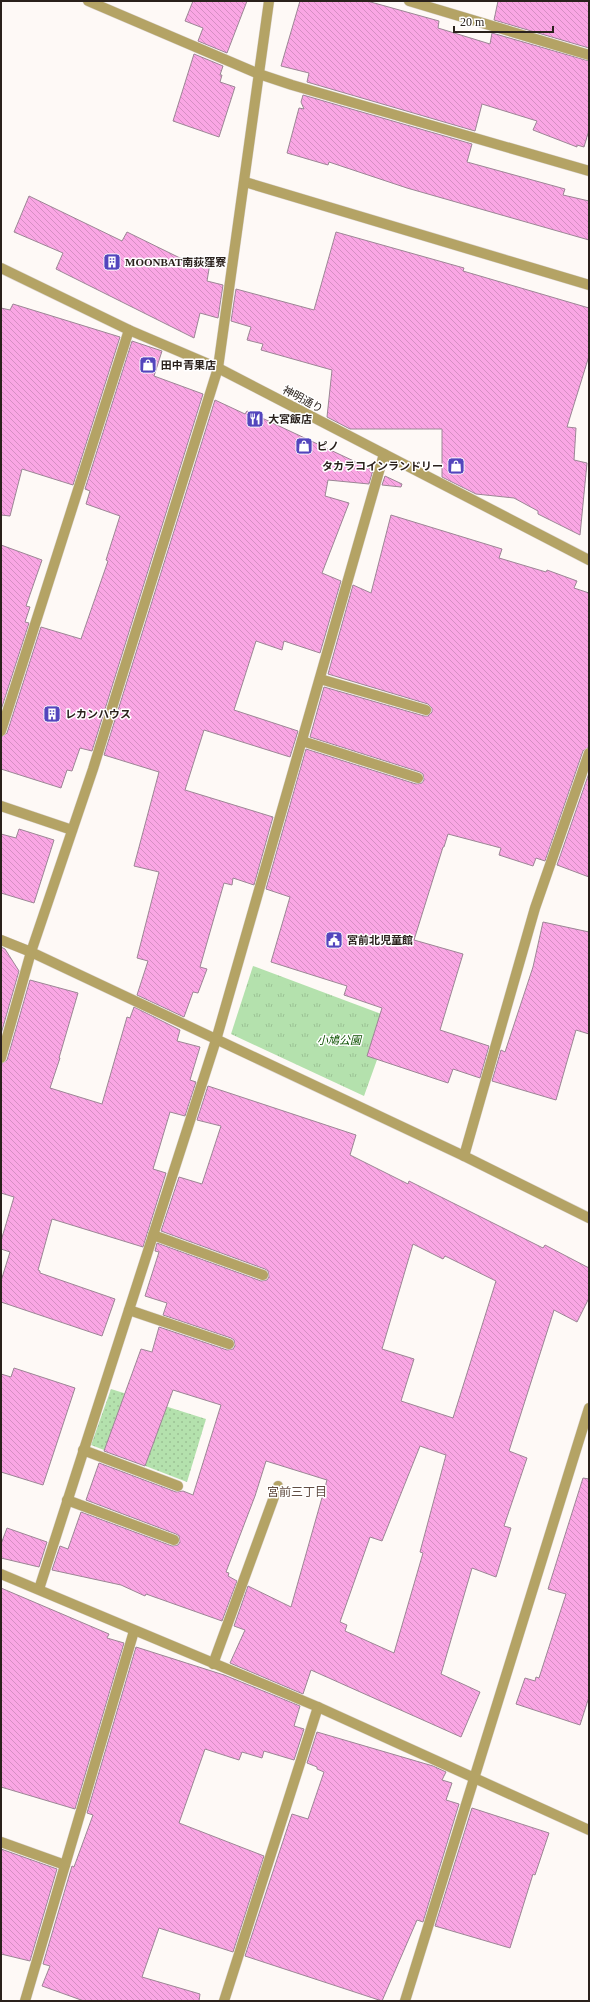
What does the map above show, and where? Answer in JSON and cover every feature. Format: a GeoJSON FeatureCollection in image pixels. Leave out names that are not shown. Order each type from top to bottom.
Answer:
{"type":"FeatureCollection","features":[{"type":"Feature","properties":{"kind":"street"},"geometry":{"type":"LineString","coordinates":[[88,1],[259,74],[292,85],[589,171]]}},
{"type":"Feature","properties":{"kind":"street"},"geometry":{"type":"LineString","coordinates":[[1,1058],[31,952],[72,830],[218,368],[269,1]]}},
{"type":"Feature","properties":{"kind":"street"},"geometry":{"type":"LineString","coordinates":[[409,1],[589,55]]}},
{"type":"Feature","properties":{"kind":"street"},"geometry":{"type":"LineString","coordinates":[[245,182],[589,285]]}},
{"type":"Feature","properties":{"kind":"street","name":"神明通り"},"geometry":{"type":"LineString","coordinates":[[1,268],[129,330],[218,368],[589,559]]}},
{"type":"Feature","properties":{"kind":"street"},"geometry":{"type":"LineString","coordinates":[[1,731],[129,330]]}},
{"type":"Feature","properties":{"kind":"street"},"geometry":{"type":"LineString","coordinates":[[39,1588],[216,1040],[384,454]]}},
{"type":"Feature","properties":{"kind":"street"},"geometry":{"type":"LineString","coordinates":[[320,680],[426,710]]}},
{"type":"Feature","properties":{"kind":"street"},"geometry":{"type":"LineString","coordinates":[[302,741],[418,778]]}},
{"type":"Feature","properties":{"kind":"street"},"geometry":{"type":"LineString","coordinates":[[464,1156],[534,908],[589,753]]}},
{"type":"Feature","properties":{"kind":"street"},"geometry":{"type":"LineString","coordinates":[[1,806],[72,830]]}},
{"type":"Feature","properties":{"kind":"street"},"geometry":{"type":"LineString","coordinates":[[1,940],[31,952],[464,1156],[589,1218]]}},
{"type":"Feature","properties":{"kind":"street"},"geometry":{"type":"LineString","coordinates":[[154,1235],[263,1275]]}},
{"type":"Feature","properties":{"kind":"street"},"geometry":{"type":"LineString","coordinates":[[129,1310],[228,1344]]}},
{"type":"Feature","properties":{"kind":"street"},"geometry":{"type":"LineString","coordinates":[[405,2001],[589,1408]]}},
{"type":"Feature","properties":{"kind":"street"},"geometry":{"type":"LineString","coordinates":[[83,1450],[178,1486]]}},
{"type":"Feature","properties":{"kind":"street"},"geometry":{"type":"LineString","coordinates":[[213,1664],[278,1486]]}},
{"type":"Feature","properties":{"kind":"street"},"geometry":{"type":"LineString","coordinates":[[67,1500],[174,1540]]}},
{"type":"Feature","properties":{"kind":"street"},"geometry":{"type":"LineString","coordinates":[[1,1574],[39,1588],[134,1631],[318,1707],[589,1830]]}},
{"type":"Feature","properties":{"kind":"street"},"geometry":{"type":"LineString","coordinates":[[25,2001],[134,1631]]}},
{"type":"Feature","properties":{"kind":"street"},"geometry":{"type":"LineString","coordinates":[[224,2001],[318,1707]]}},
{"type":"Feature","properties":{"kind":"street"},"geometry":{"type":"LineString","coordinates":[[1,1842],[65,1864]]}},
{"type":"Feature","properties":{"kind":"green space","name":"小鳩公園"},"geometry":{"type":"Polygon","coordinates":[[[253,966],[392,1018],[364,1096],[231,1034],[253,966]]]}},
{"type":"Feature","properties":{"kind":"green space"},"geometry":{"type":"Polygon","coordinates":[[[111,1389],[206,1419],[187,1482],[91,1445],[111,1389]]]}},
{"type":"Feature","properties":{"kind":"building"},"geometry":{"type":"Polygon","coordinates":[[[193,1],[247,1],[227,53],[198,41],[203,28],[185,21],[193,1]]]}},
{"type":"Feature","properties":{"kind":"building"},"geometry":{"type":"Polygon","coordinates":[[[300,1],[367,1],[439,21],[438,28],[490,44],[492,33],[589,61],[589,130],[584,147],[577,145],[577,147],[533,130],[537,121],[482,104],[475,131],[307,82],[309,73],[281,66],[300,1]]]}},
{"type":"Feature","properties":{"kind":"building"},"geometry":{"type":"Polygon","coordinates":[[[498,1],[589,1],[589,48],[494,20],[498,1]]]}},
{"type":"Feature","properties":{"kind":"building"},"geometry":{"type":"Polygon","coordinates":[[[194,54],[223,66],[220,75],[222,75],[220,82],[235,87],[219,137],[173,121],[194,54]]]}},
{"type":"Feature","properties":{"kind":"building"},"geometry":{"type":"Polygon","coordinates":[[[303,95],[472,144],[467,162],[565,189],[563,195],[589,201],[589,240],[407,188],[329,162],[328,165],[287,153],[299,108],[304,109],[301,102],[303,95]]]}},
{"type":"Feature","properties":{"kind":"building"},"geometry":{"type":"Polygon","coordinates":[[[29,196],[122,241],[127,232],[180,258],[210,263],[207,281],[223,285],[218,318],[200,313],[194,338],[56,269],[63,253],[14,232],[29,196]]]}},
{"type":"Feature","properties":{"kind":"building"},"geometry":{"type":"Polygon","coordinates":[[[336,232],[464,268],[463,271],[589,308],[589,356],[567,427],[576,428],[574,460],[587,463],[580,535],[538,514],[538,511],[514,498],[476,494],[442,477],[442,429],[350,429],[327,417],[332,370],[261,350],[263,344],[247,340],[251,327],[231,321],[236,289],[314,310],[336,232]]]}},
{"type":"Feature","properties":{"kind":"building"},"geometry":{"type":"Polygon","coordinates":[[[13,304],[120,337],[73,485],[22,469],[10,516],[1,515],[1,308],[10,310],[13,304]]]}},
{"type":"Feature","properties":{"kind":"building"},"geometry":{"type":"Polygon","coordinates":[[[132,341],[162,351],[154,376],[203,394],[92,751],[80,748],[72,771],[67,770],[61,788],[1,769],[1,737],[7,733],[41,627],[81,639],[108,561],[106,560],[120,516],[86,504],[90,491],[85,489],[132,341]]]}},
{"type":"Feature","properties":{"kind":"building"},"geometry":{"type":"Polygon","coordinates":[[[215,400],[245,414],[247,411],[373,470],[369,484],[328,480],[325,496],[349,503],[322,573],[341,581],[320,653],[284,641],[282,650],[256,641],[234,710],[298,731],[290,757],[204,730],[185,790],[273,817],[254,885],[233,878],[232,885],[224,883],[200,967],[207,969],[198,993],[193,992],[184,1017],[137,995],[148,961],[137,958],[159,872],[134,866],[159,772],[104,755],[215,400]]]}},
{"type":"Feature","properties":{"kind":"building"},"geometry":{"type":"Polygon","coordinates":[[[385,476],[402,484],[401,487],[382,485],[385,476]]]}},
{"type":"Feature","properties":{"kind":"building"},"geometry":{"type":"Polygon","coordinates":[[[391,515],[502,549],[499,558],[546,572],[547,570],[577,581],[574,588],[589,593],[589,747],[583,751],[545,861],[536,858],[533,866],[499,855],[501,848],[448,834],[414,940],[463,954],[440,1030],[489,1046],[480,1078],[453,1069],[448,1083],[367,1056],[382,1008],[344,995],[347,986],[271,962],[290,897],[266,889],[306,749],[416,784],[422,783],[424,780],[423,774],[420,772],[310,737],[324,687],[424,716],[428,716],[432,712],[432,708],[428,704],[328,674],[353,585],[371,593],[391,515]]]}},
{"type":"Feature","properties":{"kind":"building"},"geometry":{"type":"Polygon","coordinates":[[[1,545],[42,560],[26,606],[30,607],[25,622],[29,623],[1,710],[1,545]]]}},
{"type":"Feature","properties":{"kind":"building"},"geometry":{"type":"Polygon","coordinates":[[[589,773],[589,877],[557,865],[589,773]]]}},
{"type":"Feature","properties":{"kind":"building"},"geometry":{"type":"Polygon","coordinates":[[[19,829],[54,840],[34,903],[1,893],[1,834],[16,838],[19,829]]]}},
{"type":"Feature","properties":{"kind":"building"},"geometry":{"type":"Polygon","coordinates":[[[543,922],[589,932],[589,1034],[576,1030],[556,1100],[492,1081],[501,1050],[505,1052],[533,967],[543,922]]]}},
{"type":"Feature","properties":{"kind":"building"},"geometry":{"type":"Polygon","coordinates":[[[1,947],[5,949],[19,971],[1,1034],[1,947]]]}},
{"type":"Feature","properties":{"kind":"building"},"geometry":{"type":"Polygon","coordinates":[[[30,980],[78,993],[50,1088],[102,1104],[127,1017],[130,1018],[134,1007],[180,1030],[177,1041],[200,1047],[190,1080],[196,1082],[185,1116],[170,1112],[153,1169],[166,1173],[143,1247],[52,1219],[38,1270],[40,1273],[115,1299],[102,1336],[1,1302],[1,1281],[10,1252],[1,1249],[1,1241],[14,1197],[1,1193],[1,1064],[7,1060],[30,980]]]}},
{"type":"Feature","properties":{"kind":"building"},"geometry":{"type":"Polygon","coordinates":[[[208,1086],[356,1135],[350,1155],[408,1184],[409,1181],[543,1248],[545,1245],[589,1268],[589,1298],[577,1322],[554,1310],[509,1451],[527,1458],[504,1526],[511,1528],[496,1577],[472,1568],[441,1674],[480,1692],[461,1737],[311,1670],[303,1694],[230,1663],[245,1630],[234,1626],[248,1586],[291,1607],[327,1480],[266,1461],[255,1496],[226,1572],[229,1573],[228,1576],[237,1581],[222,1621],[146,1594],[145,1596],[121,1585],[52,1570],[60,1546],[68,1549],[81,1512],[172,1546],[178,1545],[180,1542],[179,1536],[176,1534],[86,1500],[99,1463],[176,1492],[183,1491],[193,1495],[221,1405],[173,1390],[145,1466],[104,1451],[141,1349],[152,1352],[159,1327],[227,1350],[233,1349],[235,1346],[234,1340],[231,1338],[163,1315],[167,1303],[145,1296],[159,1252],[155,1251],[157,1243],[261,1281],[267,1280],[269,1277],[268,1271],[265,1269],[161,1231],[179,1177],[202,1184],[221,1126],[197,1120],[208,1086]],[[413,1244],[382,1349],[414,1359],[401,1401],[453,1418],[496,1281],[445,1256],[443,1259],[413,1244]],[[420,1446],[382,1541],[370,1537],[340,1622],[347,1625],[345,1631],[394,1653],[423,1553],[420,1552],[446,1455],[420,1446]]]}},
{"type":"Feature","properties":{"kind":"building"},"geometry":{"type":"Polygon","coordinates":[[[14,1368],[75,1388],[43,1485],[1,1472],[1,1374],[11,1377],[14,1368]]]}},
{"type":"Feature","properties":{"kind":"building"},"geometry":{"type":"Polygon","coordinates":[[[583,1478],[589,1479],[589,1697],[580,1725],[516,1704],[525,1678],[535,1681],[536,1677],[539,1678],[566,1594],[548,1589],[583,1478]]]}},
{"type":"Feature","properties":{"kind":"building"},"geometry":{"type":"Polygon","coordinates":[[[7,1528],[47,1542],[39,1567],[1,1558],[1,1544],[7,1528]]]}},
{"type":"Feature","properties":{"kind":"building"},"geometry":{"type":"Polygon","coordinates":[[[1,1588],[109,1634],[107,1638],[124,1643],[75,1809],[1,1787],[1,1588]]]}},
{"type":"Feature","properties":{"kind":"building"},"geometry":{"type":"Polygon","coordinates":[[[136,1647],[224,1675],[300,1706],[294,1726],[304,1729],[294,1760],[264,1751],[262,1758],[242,1752],[239,1760],[205,1749],[179,1823],[264,1856],[233,1952],[159,1928],[142,1977],[200,1994],[199,2001],[84,2001],[42,1986],[50,1966],[43,1964],[72,1866],[74,1867],[93,1815],[87,1813],[136,1647]]]}},
{"type":"Feature","properties":{"kind":"building"},"geometry":{"type":"Polygon","coordinates":[[[317,1732],[433,1766],[446,1772],[442,1780],[452,1783],[446,1800],[459,1804],[423,1922],[417,1920],[382,2001],[245,1956],[292,1814],[308,1819],[324,1772],[307,1763],[317,1732]]]}},
{"type":"Feature","properties":{"kind":"building"},"geometry":{"type":"Polygon","coordinates":[[[472,1808],[549,1833],[535,1875],[533,1874],[510,1948],[435,1926],[472,1808]]]}},
{"type":"Feature","properties":{"kind":"building"},"geometry":{"type":"Polygon","coordinates":[[[1,1849],[57,1869],[30,1961],[1,1954],[1,1849]]]}},
{"type":"Feature","properties":{"kind":"place","name":"MOONBAT南荻窪寮"},"geometry":{"type":"Point","coordinates":[112,262]}},
{"type":"Feature","properties":{"kind":"place","name":"田中青果店"},"geometry":{"type":"Point","coordinates":[148,365]}},
{"type":"Feature","properties":{"kind":"place","name":"大宮飯店"},"geometry":{"type":"Point","coordinates":[255,419]}},
{"type":"Feature","properties":{"kind":"place","name":"ピノ"},"geometry":{"type":"Point","coordinates":[304,446]}},
{"type":"Feature","properties":{"kind":"place","name":"タカラコインランドリー"},"geometry":{"type":"Point","coordinates":[456,466]}},
{"type":"Feature","properties":{"kind":"place","name":"レカンハウス"},"geometry":{"type":"Point","coordinates":[52,714]}},
{"type":"Feature","properties":{"kind":"place","name":"宮前北児童館"},"geometry":{"type":"Point","coordinates":[334,940]}},
{"type":"Feature","properties":{"kind":"district","name":"宮前三丁目"},"geometry":{"type":"Point","coordinates":[297,1492]}}]}
